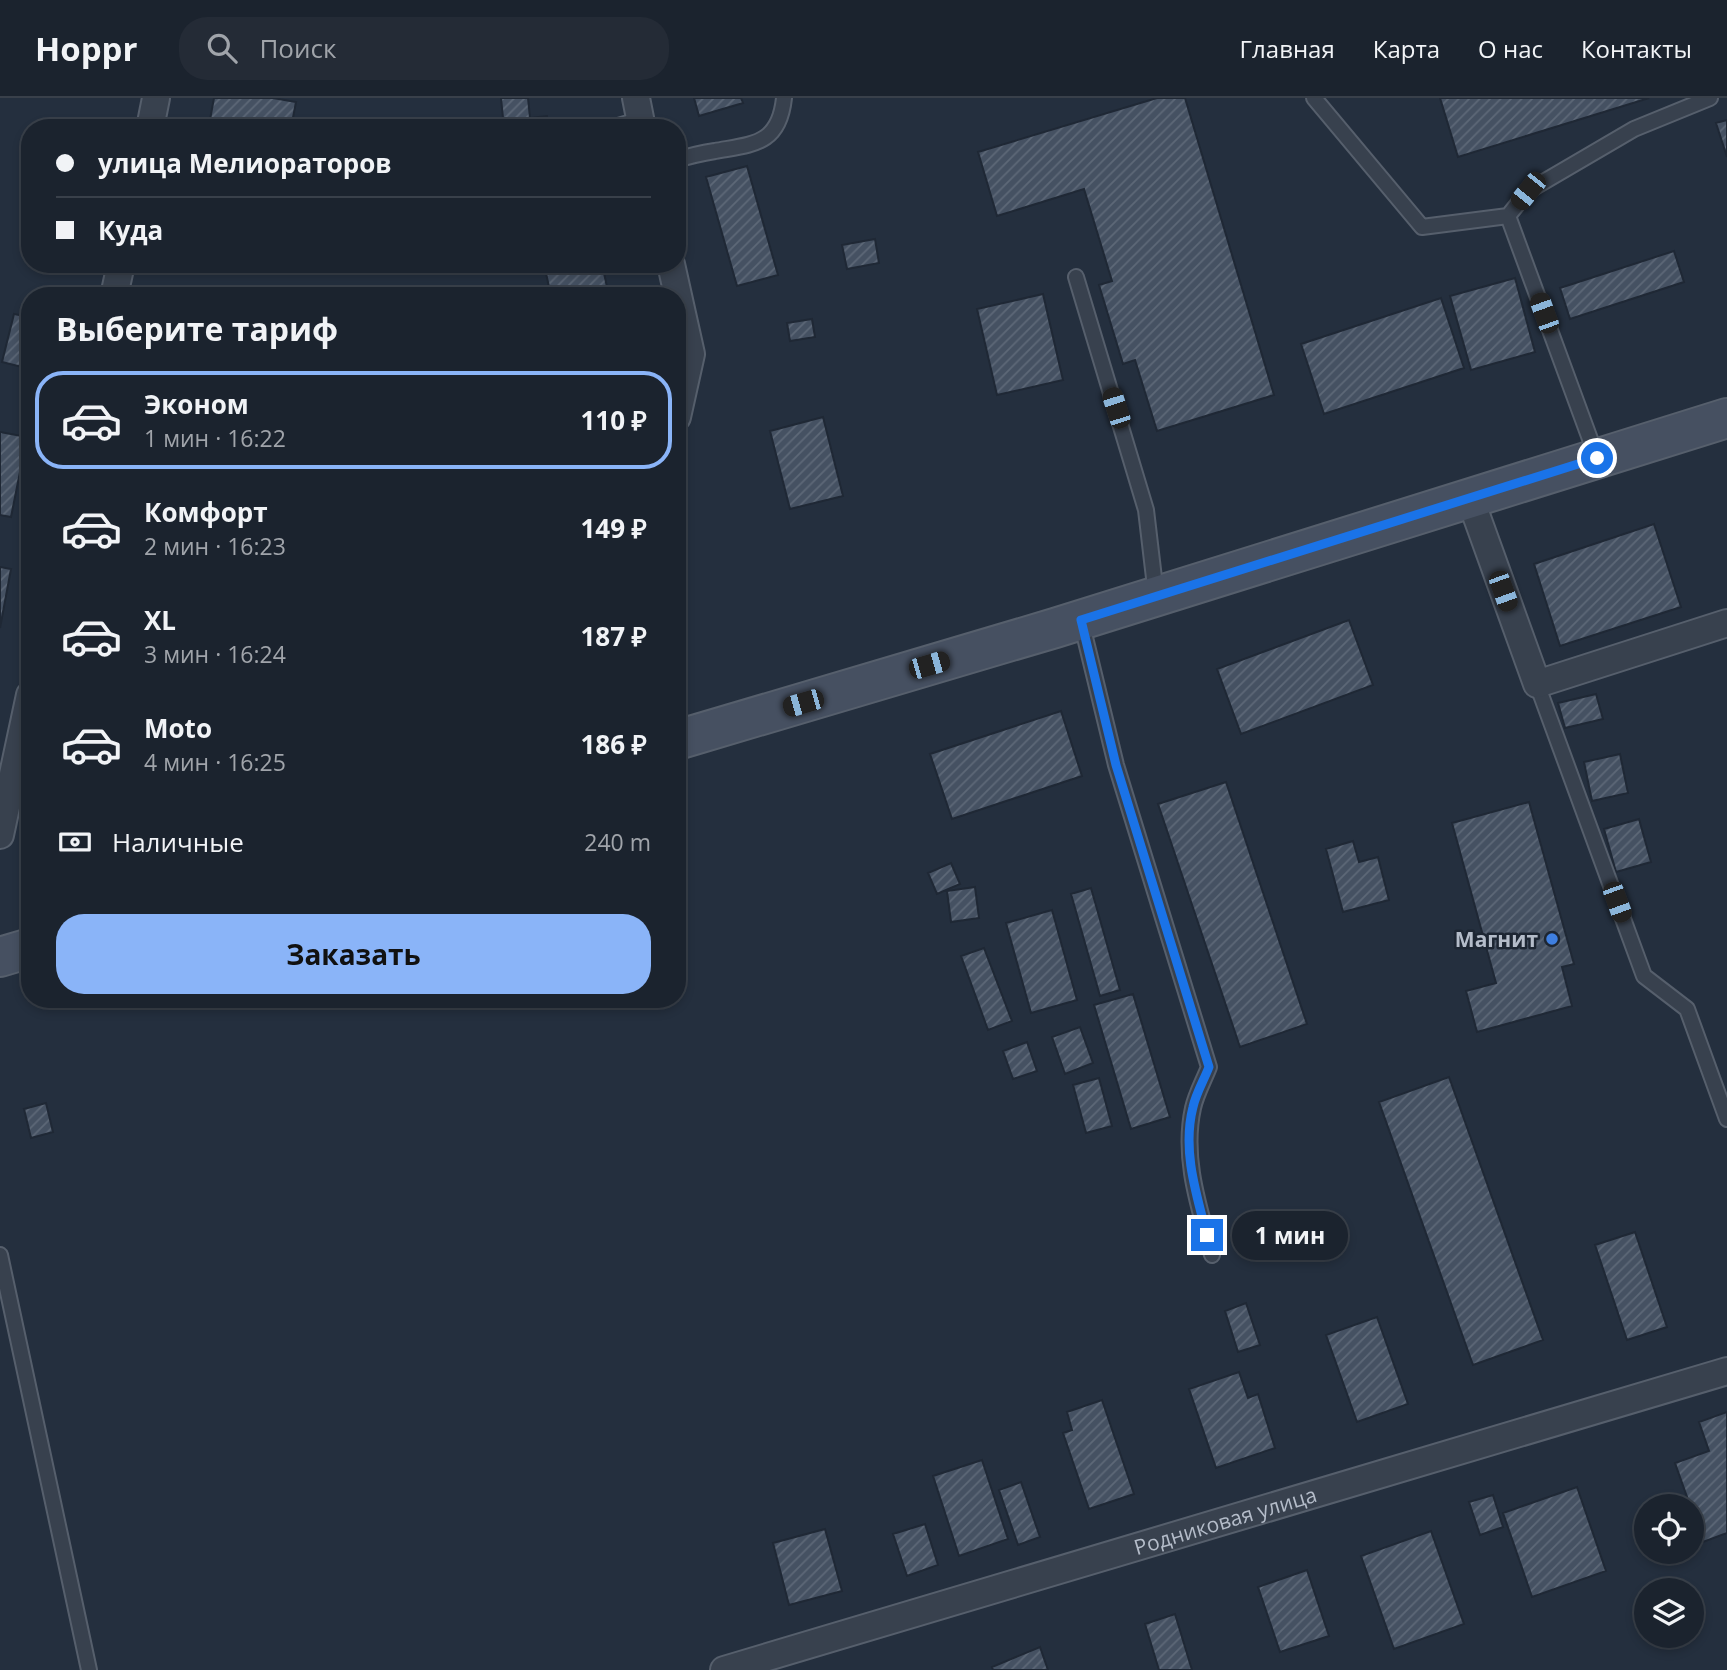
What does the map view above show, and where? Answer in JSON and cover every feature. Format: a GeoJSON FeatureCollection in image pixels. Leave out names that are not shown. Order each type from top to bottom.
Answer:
{"type":"FeatureCollection","features":[{"type":"Feature","properties":{"kind":"street"},"geometry":{"type":"LineString","coordinates":[[152,119],[156,98]]}},
{"type":"Feature","properties":{"kind":"street"},"geometry":{"type":"LineString","coordinates":[[686,332],[691,354],[686,376]]}},
{"type":"Feature","properties":{"kind":"street"},"geometry":{"type":"LineString","coordinates":[[686,737],[1081,620],[1727,418]]}},
{"type":"Feature","properties":{"kind":"street"},"geometry":{"type":"LineString","coordinates":[[1470,498],[1537,684],[1727,623]]}},
{"type":"Feature","properties":{"kind":"street"},"geometry":{"type":"LineString","coordinates":[[0,835],[21,745]]}},
{"type":"Feature","properties":{"kind":"street"},"geometry":{"type":"LineString","coordinates":[[0,957],[21,950]]}},
{"type":"Feature","properties":{"kind":"street","name":"Родниковая улица"},"geometry":{"type":"LineString","coordinates":[[724,1670],[1727,1371]]}},
{"type":"Feature","properties":{"kind":"lane"},"geometry":{"type":"LineString","coordinates":[[686,158],[765,140],[779,123],[784,98]]}},
{"type":"Feature","properties":{"kind":"lane"},"geometry":{"type":"LineString","coordinates":[[1314,98],[1422,227],[1508,216],[1528,191],[1634,129],[1710,98]]}},
{"type":"Feature","properties":{"kind":"lane"},"geometry":{"type":"LineString","coordinates":[[1508,216],[1597,458]]}},
{"type":"Feature","properties":{"kind":"lane"},"geometry":{"type":"LineString","coordinates":[[1076,277],[1146,510],[1156,596]]}},
{"type":"Feature","properties":{"kind":"lane"},"geometry":{"type":"LineString","coordinates":[[1081,620],[1116,765],[1209,1067],[1193,1106],[1188,1147],[1196,1195],[1212,1255]]}},
{"type":"Feature","properties":{"kind":"lane"},"geometry":{"type":"LineString","coordinates":[[1537,684],[1644,975],[1688,1009],[1727,1119]]}},
{"type":"Feature","properties":{"kind":"lane"},"geometry":{"type":"LineString","coordinates":[[0,1255],[89,1670]]}},
{"type":"Feature","properties":{"kind":"building"},"geometry":{"type":"Polygon","coordinates":[[[214,98],[273,98],[296,102],[293,119],[210,119],[214,98]]]}},
{"type":"Feature","properties":{"kind":"building"},"geometry":{"type":"Polygon","coordinates":[[[501,98],[528,98],[530,118],[547,116],[547,119],[503,119],[501,98]]]}},
{"type":"Feature","properties":{"kind":"building"},"geometry":{"type":"Polygon","coordinates":[[[694,98],[741,98],[743,103],[699,116],[694,98]]]}},
{"type":"Feature","properties":{"kind":"building"},"geometry":{"type":"Polygon","coordinates":[[[1157,98],[1185,98],[1274,395],[1157,431],[1135,360],[1123,364],[1099,285],[1112,281],[1084,189],[997,216],[978,152],[1157,98]]]}},
{"type":"Feature","properties":{"kind":"building"},"geometry":{"type":"Polygon","coordinates":[[[1440,98],[1649,98],[1458,157],[1440,98]]]}},
{"type":"Feature","properties":{"kind":"building"},"geometry":{"type":"Polygon","coordinates":[[[1727,120],[1727,157],[1716,123],[1727,120]]]}},
{"type":"Feature","properties":{"kind":"building"},"geometry":{"type":"Polygon","coordinates":[[[747,166],[778,275],[737,286],[706,177],[747,166]]]}},
{"type":"Feature","properties":{"kind":"building"},"geometry":{"type":"Polygon","coordinates":[[[875,239],[879,263],[847,269],[842,245],[875,239]]]}},
{"type":"Feature","properties":{"kind":"building"},"geometry":{"type":"Polygon","coordinates":[[[1674,251],[1684,282],[1570,319],[1560,288],[1674,251]]]}},
{"type":"Feature","properties":{"kind":"building"},"geometry":{"type":"Polygon","coordinates":[[[546,273],[604,273],[607,287],[549,287],[546,273]]]}},
{"type":"Feature","properties":{"kind":"building"},"geometry":{"type":"Polygon","coordinates":[[[1515,278],[1535,352],[1471,370],[1450,296],[1515,278]]]}},
{"type":"Feature","properties":{"kind":"building"},"geometry":{"type":"Polygon","coordinates":[[[1043,294],[1063,380],[997,395],[977,309],[1043,294]]]}},
{"type":"Feature","properties":{"kind":"building"},"geometry":{"type":"Polygon","coordinates":[[[1441,298],[1464,368],[1324,414],[1301,344],[1441,298]]]}},
{"type":"Feature","properties":{"kind":"building"},"geometry":{"type":"Polygon","coordinates":[[[14,314],[21,315],[21,367],[2,362],[14,314]]]}},
{"type":"Feature","properties":{"kind":"building"},"geometry":{"type":"Polygon","coordinates":[[[812,319],[815,337],[790,341],[787,323],[812,319]]]}},
{"type":"Feature","properties":{"kind":"building"},"geometry":{"type":"Polygon","coordinates":[[[823,417],[843,496],[790,509],[770,431],[823,417]]]}},
{"type":"Feature","properties":{"kind":"building"},"geometry":{"type":"Polygon","coordinates":[[[0,432],[21,436],[21,467],[11,517],[0,515],[0,432]]]}},
{"type":"Feature","properties":{"kind":"building"},"geometry":{"type":"Polygon","coordinates":[[[1654,524],[1681,607],[1560,646],[1534,564],[1654,524]]]}},
{"type":"Feature","properties":{"kind":"building"},"geometry":{"type":"Polygon","coordinates":[[[0,567],[11,569],[0,628],[0,567]]]}},
{"type":"Feature","properties":{"kind":"building"},"geometry":{"type":"Polygon","coordinates":[[[1349,620],[1373,685],[1241,734],[1217,669],[1349,620]]]}},
{"type":"Feature","properties":{"kind":"building"},"geometry":{"type":"Polygon","coordinates":[[[1596,694],[1603,719],[1565,728],[1558,703],[1596,694]]]}},
{"type":"Feature","properties":{"kind":"building"},"geometry":{"type":"Polygon","coordinates":[[[1061,711],[1082,776],[952,819],[930,754],[1061,711]]]}},
{"type":"Feature","properties":{"kind":"building"},"geometry":{"type":"Polygon","coordinates":[[[1620,754],[1628,793],[1592,801],[1584,762],[1620,754]]]}},
{"type":"Feature","properties":{"kind":"building"},"geometry":{"type":"Polygon","coordinates":[[[1226,782],[1307,1024],[1240,1047],[1158,804],[1226,782]]]}},
{"type":"Feature","properties":{"kind":"building"},"geometry":{"type":"Polygon","coordinates":[[[1529,802],[1574,964],[1562,967],[1572,1006],[1477,1032],[1466,991],[1496,983],[1452,823],[1529,802]]]}},
{"type":"Feature","properties":{"kind":"building"},"geometry":{"type":"Polygon","coordinates":[[[1639,819],[1651,862],[1616,872],[1604,829],[1639,819]]]}},
{"type":"Feature","properties":{"kind":"building"},"geometry":{"type":"Polygon","coordinates":[[[1353,841],[1359,862],[1378,857],[1389,900],[1343,912],[1326,849],[1353,841]]]}},
{"type":"Feature","properties":{"kind":"building"},"geometry":{"type":"Polygon","coordinates":[[[951,863],[960,884],[937,894],[928,873],[951,863]]]}},
{"type":"Feature","properties":{"kind":"building"},"geometry":{"type":"Polygon","coordinates":[[[975,887],[979,918],[951,922],[947,891],[975,887]]]}},
{"type":"Feature","properties":{"kind":"building"},"geometry":{"type":"Polygon","coordinates":[[[1091,888],[1120,990],[1100,996],[1071,894],[1091,888]]]}},
{"type":"Feature","properties":{"kind":"building"},"geometry":{"type":"Polygon","coordinates":[[[1052,910],[1077,1000],[1031,1013],[1006,923],[1052,910]]]}},
{"type":"Feature","properties":{"kind":"building"},"geometry":{"type":"Polygon","coordinates":[[[984,948],[1012,1021],[988,1030],[961,956],[984,948]]]}},
{"type":"Feature","properties":{"kind":"building"},"geometry":{"type":"Polygon","coordinates":[[[1133,994],[1170,1117],[1131,1129],[1094,1005],[1133,994]]]}},
{"type":"Feature","properties":{"kind":"building"},"geometry":{"type":"Polygon","coordinates":[[[1080,1027],[1093,1063],[1065,1074],[1052,1037],[1080,1027]]]}},
{"type":"Feature","properties":{"kind":"building"},"geometry":{"type":"Polygon","coordinates":[[[1027,1042],[1037,1071],[1013,1079],[1003,1051],[1027,1042]]]}},
{"type":"Feature","properties":{"kind":"building"},"geometry":{"type":"Polygon","coordinates":[[[1449,1077],[1543,1340],[1473,1365],[1379,1102],[1449,1077]]]}},
{"type":"Feature","properties":{"kind":"building"},"geometry":{"type":"Polygon","coordinates":[[[1099,1078],[1112,1126],[1086,1133],[1073,1085],[1099,1078]]]}},
{"type":"Feature","properties":{"kind":"building"},"geometry":{"type":"Polygon","coordinates":[[[46,1103],[53,1132],[31,1138],[24,1109],[46,1103]]]}},
{"type":"Feature","properties":{"kind":"building"},"geometry":{"type":"Polygon","coordinates":[[[1635,1232],[1667,1327],[1627,1340],[1595,1245],[1635,1232]]]}},
{"type":"Feature","properties":{"kind":"building"},"geometry":{"type":"Polygon","coordinates":[[[1246,1303],[1260,1345],[1238,1352],[1225,1311],[1246,1303]]]}},
{"type":"Feature","properties":{"kind":"building"},"geometry":{"type":"Polygon","coordinates":[[[1377,1317],[1408,1404],[1357,1422],[1326,1335],[1377,1317]]]}},
{"type":"Feature","properties":{"kind":"building"},"geometry":{"type":"Polygon","coordinates":[[[1239,1372],[1248,1398],[1258,1394],[1275,1448],[1216,1468],[1189,1389],[1239,1372]]]}},
{"type":"Feature","properties":{"kind":"building"},"geometry":{"type":"Polygon","coordinates":[[[1102,1400],[1134,1494],[1089,1509],[1063,1433],[1072,1430],[1067,1412],[1102,1400]]]}},
{"type":"Feature","properties":{"kind":"building"},"geometry":{"type":"Polygon","coordinates":[[[1727,1412],[1727,1533],[1704,1542],[1704,1494],[1686,1494],[1675,1463],[1709,1451],[1699,1422],[1727,1412]]]}},
{"type":"Feature","properties":{"kind":"building"},"geometry":{"type":"Polygon","coordinates":[[[982,1460],[1008,1539],[959,1556],[933,1476],[982,1460]]]}},
{"type":"Feature","properties":{"kind":"building"},"geometry":{"type":"Polygon","coordinates":[[[1021,1482],[1040,1537],[1018,1545],[999,1490],[1021,1482]]]}},
{"type":"Feature","properties":{"kind":"building"},"geometry":{"type":"Polygon","coordinates":[[[1577,1487],[1606,1571],[1532,1597],[1503,1513],[1577,1487]]]}},
{"type":"Feature","properties":{"kind":"building"},"geometry":{"type":"Polygon","coordinates":[[[1493,1495],[1503,1527],[1480,1535],[1469,1502],[1493,1495]]]}},
{"type":"Feature","properties":{"kind":"building"},"geometry":{"type":"Polygon","coordinates":[[[925,1524],[938,1565],[907,1576],[893,1534],[925,1524]]]}},
{"type":"Feature","properties":{"kind":"building"},"geometry":{"type":"Polygon","coordinates":[[[825,1529],[842,1591],[789,1605],[773,1543],[825,1529]]]}},
{"type":"Feature","properties":{"kind":"building"},"geometry":{"type":"Polygon","coordinates":[[[1431,1531],[1464,1624],[1394,1649],[1361,1556],[1431,1531]]]}},
{"type":"Feature","properties":{"kind":"building"},"geometry":{"type":"Polygon","coordinates":[[[1307,1570],[1329,1636],[1280,1652],[1258,1587],[1307,1570]]]}},
{"type":"Feature","properties":{"kind":"building"},"geometry":{"type":"Polygon","coordinates":[[[1175,1614],[1192,1670],[1159,1670],[1145,1624],[1175,1614]]]}},
{"type":"Feature","properties":{"kind":"building"},"geometry":{"type":"Polygon","coordinates":[[[1040,1647],[1048,1670],[993,1670],[992,1667],[1040,1647]]]}},
{"type":"Feature","properties":{"kind":"place","name":"Магнит"},"geometry":{"type":"Point","coordinates":[1552,939]}},
{"type":"Feature","properties":{"kind":"route"},"geometry":{"type":"LineString","coordinates":[[1207,1235],[1196,1195],[1188,1147],[1193,1106],[1209,1067],[1116,765],[1081,620],[1597,458]]}}]}
